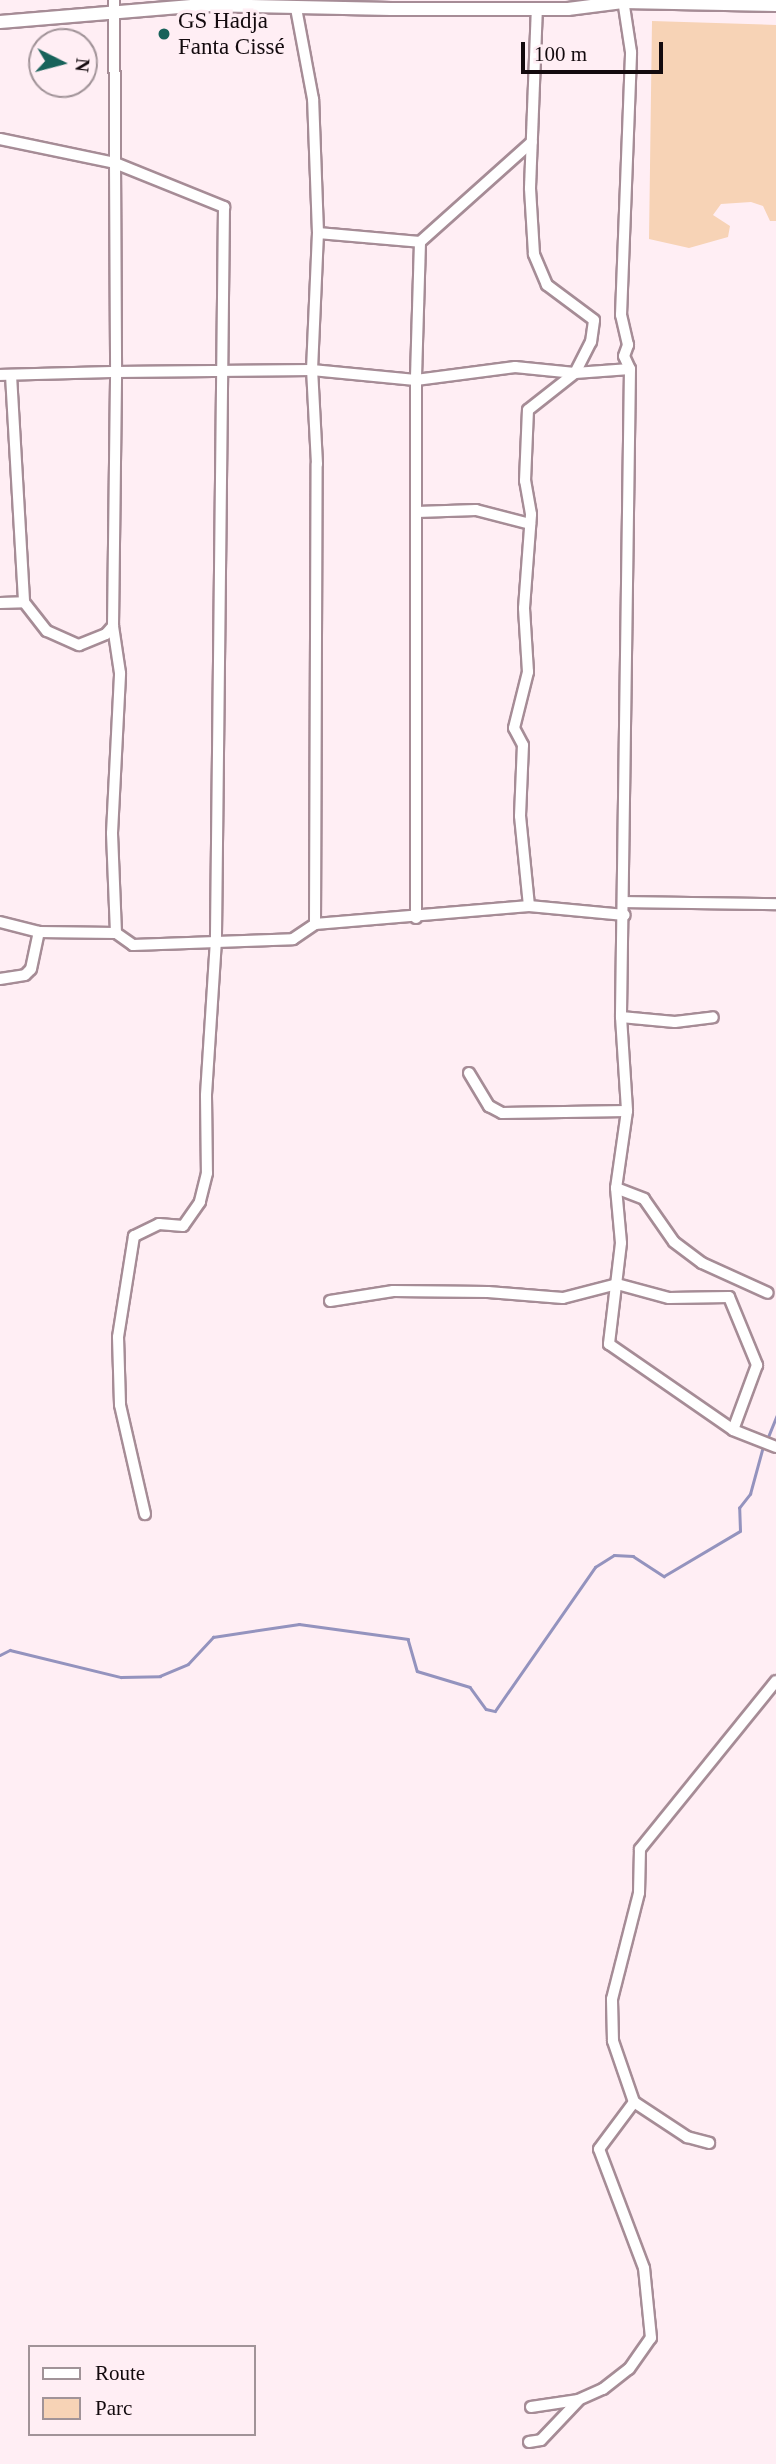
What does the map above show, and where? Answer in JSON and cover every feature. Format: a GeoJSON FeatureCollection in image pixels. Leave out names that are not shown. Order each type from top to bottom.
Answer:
{"type":"FeatureCollection","features":[{"type":"Feature","properties":{"kind":"main road"},"geometry":{"type":"LineString","coordinates":[[0,22],[114,5],[537,9],[623,1],[776,5]]}},
{"type":"Feature","properties":{"kind":"street"},"geometry":{"type":"LineString","coordinates":[[623,1],[631,52],[621,316],[628,345],[624,356],[630,369],[625,915],[621,1017],[627,1111],[616,1188],[621,1243],[609,1344],[733,1430],[776,1447]]}},
{"type":"Feature","properties":{"kind":"street"},"geometry":{"type":"LineString","coordinates":[[114,5],[116,372],[113,626],[120,666],[112,822],[116,933]]}},
{"type":"Feature","properties":{"kind":"street"},"geometry":{"type":"LineString","coordinates":[[296,8],[313,99],[318,233],[312,370],[317,464],[319,842],[315,925]]}},
{"type":"Feature","properties":{"kind":"street"},"geometry":{"type":"LineString","coordinates":[[529,906],[520,817],[523,745],[514,728],[528,672],[524,608],[530,524],[525,481],[527,410],[575,373],[591,342],[594,320],[547,285],[534,254],[532,142],[537,9]]}},
{"type":"Feature","properties":{"kind":"street"},"geometry":{"type":"LineString","coordinates":[[0,139],[115,163],[224,206],[216,940],[207,1173],[200,1202],[183,1226],[159,1224],[134,1236],[118,1338],[120,1405],[145,1514]]}},
{"type":"Feature","properties":{"kind":"street"},"geometry":{"type":"LineString","coordinates":[[416,918],[416,380],[420,242],[532,142]]}},
{"type":"Feature","properties":{"kind":"street"},"geometry":{"type":"LineString","coordinates":[[318,233],[420,242]]}},
{"type":"Feature","properties":{"kind":"street"},"geometry":{"type":"LineString","coordinates":[[0,375],[312,370],[416,380],[515,367],[575,373],[630,369]]}},
{"type":"Feature","properties":{"kind":"street"},"geometry":{"type":"LineString","coordinates":[[11,375],[24,602],[47,631],[79,645],[106,634],[113,626]]}},
{"type":"Feature","properties":{"kind":"street"},"geometry":{"type":"LineString","coordinates":[[417,512],[476,510],[530,524]]}},
{"type":"Feature","properties":{"kind":"street"},"geometry":{"type":"LineString","coordinates":[[0,603],[24,602]]}},
{"type":"Feature","properties":{"kind":"street"},"geometry":{"type":"LineString","coordinates":[[625,902],[776,904]]}},
{"type":"Feature","properties":{"kind":"street"},"geometry":{"type":"LineString","coordinates":[[0,922],[38,932],[116,933],[133,945],[293,939],[315,925],[529,906],[625,915]]}},
{"type":"Feature","properties":{"kind":"street"},"geometry":{"type":"LineString","coordinates":[[0,979],[25,975],[31,969],[38,932]]}},
{"type":"Feature","properties":{"kind":"street"},"geometry":{"type":"LineString","coordinates":[[621,1017],[675,1022],[713,1017]]}},
{"type":"Feature","properties":{"kind":"street"},"geometry":{"type":"LineString","coordinates":[[469,1073],[489,1106],[502,1113],[627,1111]]}},
{"type":"Feature","properties":{"kind":"street"},"geometry":{"type":"LineString","coordinates":[[616,1188],[644,1199],[674,1242],[702,1262],[768,1293]]}},
{"type":"Feature","properties":{"kind":"street"},"geometry":{"type":"LineString","coordinates":[[330,1301],[393,1292],[488,1292],[563,1298],[617,1284],[669,1298],[729,1297],[757,1365],[733,1430]]}},
{"type":"Feature","properties":{"kind":"street"},"geometry":{"type":"LineString","coordinates":[[709,2143],[687,2137],[634,2102],[613,2041],[612,1999],[639,1893],[640,1849],[776,1681]]}},
{"type":"Feature","properties":{"kind":"street"},"geometry":{"type":"LineString","coordinates":[[531,2407],[578,2400],[603,2389],[629,2369],[651,2338],[644,2268],[599,2149],[634,2102]]}},
{"type":"Feature","properties":{"kind":"street"},"geometry":{"type":"LineString","coordinates":[[529,2442],[541,2440],[578,2400]]}},
{"type":"Feature","properties":{"kind":"green space"},"geometry":{"type":"Polygon","coordinates":[[[652,21],[776,25],[776,221],[770,221],[763,206],[751,202],[721,204],[713,215],[730,226],[728,237],[689,248],[649,239],[652,21]]]}},
{"type":"Feature","properties":{"kind":"waterway"},"geometry":{"type":"LineString","coordinates":[[768,1437],[776,1417]]}},
{"type":"Feature","properties":{"kind":"waterway"},"geometry":{"type":"LineString","coordinates":[[0,1655],[10,1650],[121,1677],[160,1676],[188,1664],[213,1637],[299,1624],[408,1639],[417,1671],[470,1687],[486,1709],[495,1711],[595,1567],[614,1555],[633,1556],[664,1576],[740,1531],[739,1508],[750,1494],[762,1450]]}},
{"type":"Feature","properties":{"kind":"place","name":"GS Hadja Fanta Cissé"},"geometry":{"type":"Point","coordinates":[164,34]}}]}
